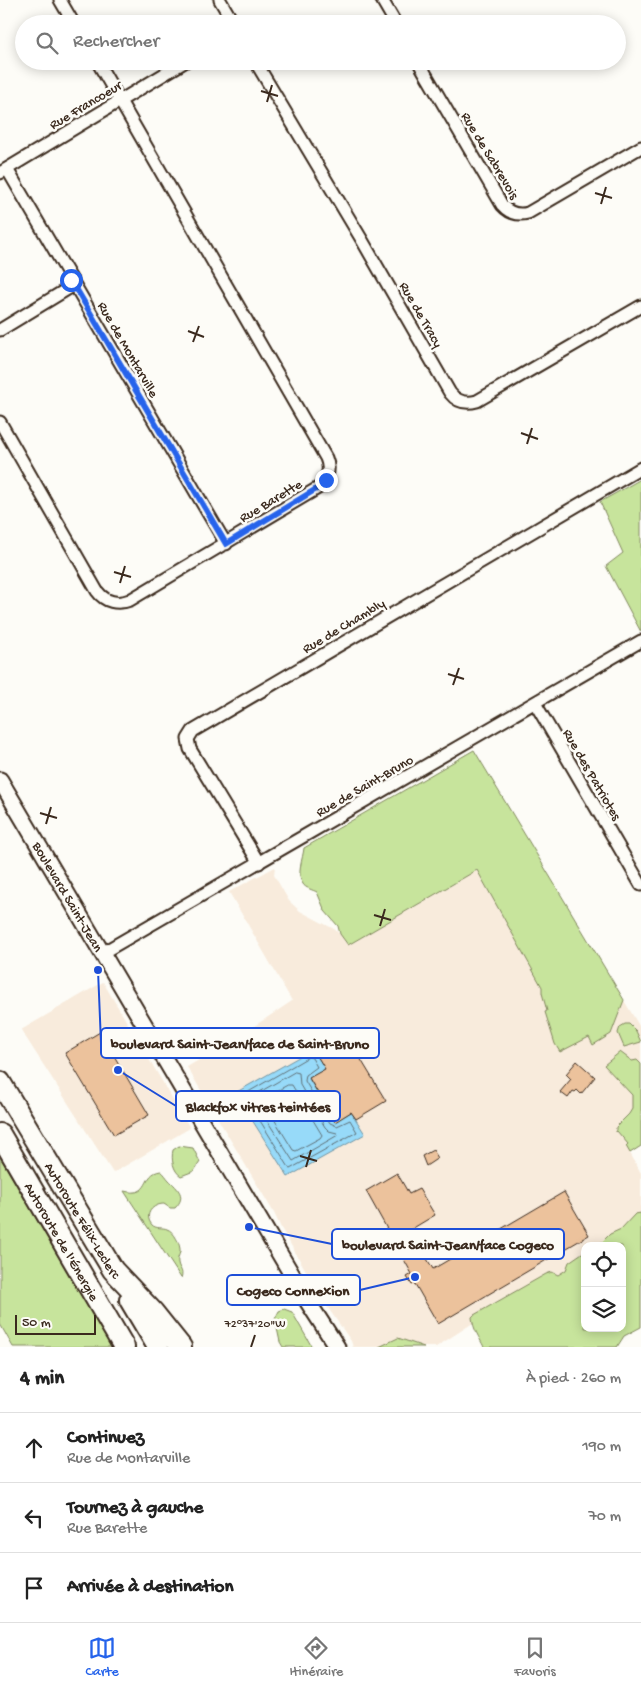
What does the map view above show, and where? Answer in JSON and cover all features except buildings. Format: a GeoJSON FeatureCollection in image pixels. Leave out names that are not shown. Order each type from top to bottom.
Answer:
{"type":"FeatureCollection","features":[{"type":"Feature","properties":{"kind":"highway","name":"Autoroute Félix-Leclerc"},"geometry":{"type":"LineString","coordinates":[[0,1082],[113,1270],[153,1312],[181,1347]]}},
{"type":"Feature","properties":{"kind":"highway","name":"Autoroute de l'Énergie"},"geometry":{"type":"LineString","coordinates":[[0,1134],[124,1347]]}},
{"type":"Feature","properties":{"kind":"highway"},"geometry":{"type":"LineString","coordinates":[[113,1270],[158,1347]]}},
{"type":"Feature","properties":{"kind":"street"},"geometry":{"type":"LineString","coordinates":[[60,0],[69,15]]}},
{"type":"Feature","properties":{"kind":"street"},"geometry":{"type":"LineString","coordinates":[[220,0],[229,15]]}},
{"type":"Feature","properties":{"kind":"street"},"geometry":{"type":"LineString","coordinates":[[382,0],[391,15]]}},
{"type":"Feature","properties":{"kind":"street","name":"Rue Barette"},"geometry":{"type":"LineString","coordinates":[[0,422],[97,590],[107,600],[121,603],[130,600],[226,544],[321,486],[327,476],[328,462],[102,70]]}},
{"type":"Feature","properties":{"kind":"street","name":"Rue Francoeur"},"geometry":{"type":"LineString","coordinates":[[4,171],[171,70]]}},
{"type":"Feature","properties":{"kind":"street","name":"Rue de Tracy"},"geometry":{"type":"LineString","coordinates":[[260,70],[362,240],[450,393],[457,400],[467,403],[477,401],[641,306]]}},
{"type":"Feature","properties":{"kind":"street","name":"Rue de Sabrevois"},"geometry":{"type":"LineString","coordinates":[[423,70],[502,204],[511,213],[524,214],[531,211],[641,148]]}},
{"type":"Feature","properties":{"kind":"street","name":"Rue de Montarville"},"geometry":{"type":"LineString","coordinates":[[4,171],[74,285],[226,544]]}},
{"type":"Feature","properties":{"kind":"street"},"geometry":{"type":"LineString","coordinates":[[0,330],[74,285]]}},
{"type":"Feature","properties":{"kind":"street","name":"Rue de Chambly"},"geometry":{"type":"LineString","coordinates":[[259,863],[190,749],[188,741],[191,732],[641,468]]}},
{"type":"Feature","properties":{"kind":"street","name":"Rue de Saint-Bruno"},"geometry":{"type":"LineString","coordinates":[[102,953],[641,641]]}},
{"type":"Feature","properties":{"kind":"street","name":"Rue des Patriotes"},"geometry":{"type":"LineString","coordinates":[[535,703],[641,886]]}},
{"type":"Feature","properties":{"kind":"street","name":"Boulevard Saint-Jean"},"geometry":{"type":"LineString","coordinates":[[0,780],[300,1288],[337,1347]]}},
{"type":"Feature","properties":{"kind":"shaded area"},"geometry":{"type":"Polygon","coordinates":[[[275,867],[274,875],[289,901],[300,911],[334,929],[348,945],[477,870],[559,1017],[616,987],[641,1029],[641,1146],[630,1153],[641,1173],[641,1226],[616,1242],[581,1242],[581,1262],[473,1323],[436,1347],[424,1347],[398,1338],[379,1347],[353,1347],[351,1341],[326,1305],[187,1067],[241,1035],[292,1001],[229,892],[275,867]]]}},
{"type":"Feature","properties":{"kind":"shaded area"},"geometry":{"type":"Polygon","coordinates":[[[103,982],[190,1128],[113,1173],[21,1030],[103,982]]]}},
{"type":"Feature","properties":{"kind":"green space"},"geometry":{"type":"Polygon","coordinates":[[[641,479],[641,632],[606,566],[623,553],[600,502],[641,479]]]}},
{"type":"Feature","properties":{"kind":"green space"},"geometry":{"type":"Polygon","coordinates":[[[474,750],[624,1000],[611,1034],[593,1045],[589,1037],[560,1052],[555,1044],[545,1012],[547,1011],[542,987],[477,870],[348,945],[340,934],[338,926],[325,911],[317,892],[305,887],[301,880],[300,871],[304,848],[474,750]]]}},
{"type":"Feature","properties":{"kind":"green space"},"geometry":{"type":"Polygon","coordinates":[[[629,1024],[636,1031],[641,1042],[624,1047],[618,1033],[620,1027],[629,1024]]]}},
{"type":"Feature","properties":{"kind":"green space"},"geometry":{"type":"Polygon","coordinates":[[[620,1052],[632,1061],[637,1060],[641,1064],[641,1146],[630,1153],[626,1146],[628,1144],[616,1132],[616,1127],[632,1109],[632,1095],[604,1065],[620,1052]]]}},
{"type":"Feature","properties":{"kind":"green space"},"geometry":{"type":"Polygon","coordinates":[[[179,1146],[193,1148],[200,1162],[194,1171],[181,1176],[174,1168],[172,1157],[173,1150],[179,1146]]]}},
{"type":"Feature","properties":{"kind":"green space"},"geometry":{"type":"Polygon","coordinates":[[[0,1157],[111,1347],[13,1347],[0,1324],[0,1157]]]}},
{"type":"Feature","properties":{"kind":"green space"},"geometry":{"type":"Polygon","coordinates":[[[161,1171],[181,1196],[179,1204],[175,1208],[160,1204],[153,1208],[149,1214],[149,1221],[155,1227],[170,1230],[176,1239],[180,1249],[178,1261],[182,1272],[181,1278],[124,1191],[139,1191],[151,1176],[161,1171]]]}},
{"type":"Feature","properties":{"kind":"green space"},"geometry":{"type":"Polygon","coordinates":[[[641,1213],[641,1327],[624,1336],[617,1347],[484,1347],[476,1333],[472,1317],[474,1315],[546,1274],[552,1272],[558,1275],[566,1270],[569,1262],[581,1254],[581,1332],[626,1332],[626,1242],[602,1242],[610,1234],[621,1229],[635,1214],[641,1213]]]}},
{"type":"Feature","properties":{"kind":"green space"},"geometry":{"type":"Polygon","coordinates":[[[284,1309],[292,1312],[312,1347],[283,1347],[280,1342],[275,1319],[279,1311],[284,1309]]]}},
{"type":"Feature","properties":{"kind":"green space"},"geometry":{"type":"Polygon","coordinates":[[[398,1338],[424,1347],[379,1347],[398,1338]]]}},
{"type":"Feature","properties":{"kind":"water"},"geometry":{"type":"Polygon","coordinates":[[[313,1049],[325,1069],[309,1079],[335,1121],[351,1112],[365,1134],[288,1177],[235,1093],[313,1049]]]}},
{"type":"Feature","properties":{"kind":"place","name":"boulevard Saint-Jean/face de Saint-Bruno"},"geometry":{"type":"Point","coordinates":[98,970]}},
{"type":"Feature","properties":{"kind":"place","name":"Blackfox vitres teintées"},"geometry":{"type":"Point","coordinates":[118,1070]}},
{"type":"Feature","properties":{"kind":"place","name":"boulevard Saint-Jean/face Cogeco"},"geometry":{"type":"Point","coordinates":[249,1227]}},
{"type":"Feature","properties":{"kind":"place","name":"Cogeco Connexion"},"geometry":{"type":"Point","coordinates":[415,1277]}},
{"type":"Feature","properties":{"kind":"route"},"geometry":{"type":"LineString","coordinates":[[71,280],[226,544],[318,488],[326,480]]}}]}
